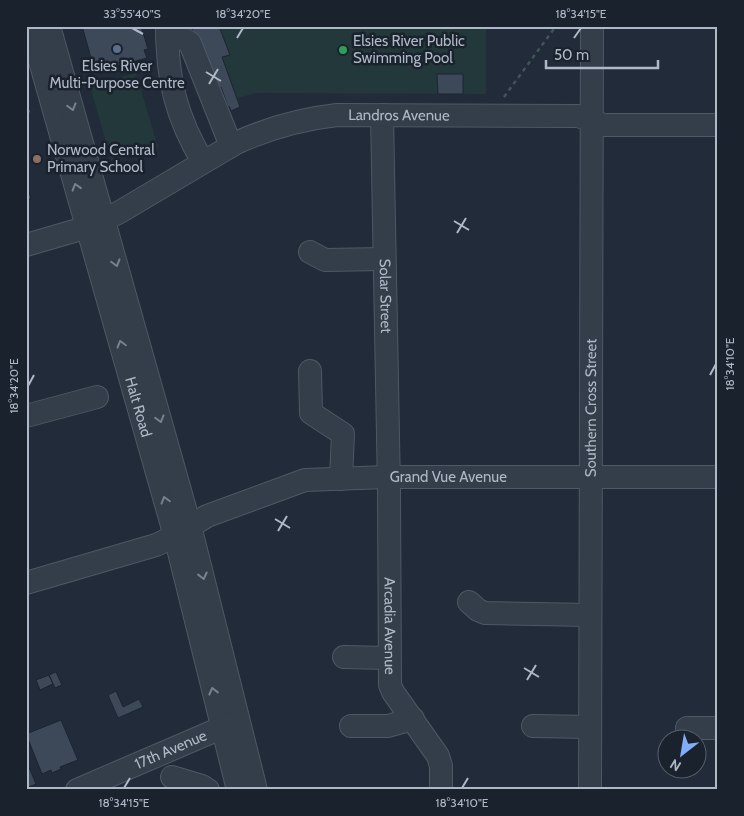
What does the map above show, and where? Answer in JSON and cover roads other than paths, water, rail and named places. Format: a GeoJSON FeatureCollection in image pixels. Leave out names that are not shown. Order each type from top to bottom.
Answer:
{"type":"FeatureCollection","features":[{"type":"Feature","properties":{"kind":"street","name":"Halt Road"},"geometry":{"type":"LineString","coordinates":[[30,26],[34,74],[96,223]]}},
{"type":"Feature","properties":{"kind":"street","name":"Halt Road"},"geometry":{"type":"LineString","coordinates":[[48,26],[96,223],[182,531],[230,724],[238,790]]}},
{"type":"Feature","properties":{"kind":"street","name":"Southern Cross Street"},"geometry":{"type":"LineString","coordinates":[[590,790],[592,26]]}},
{"type":"Feature","properties":{"kind":"street"},"geometry":{"type":"LineString","coordinates":[[203,162],[193,145],[174,97],[167,51],[167,32],[190,43],[231,146]]}},
{"type":"Feature","properties":{"kind":"street","name":"Landros Avenue"},"geometry":{"type":"LineString","coordinates":[[26,245],[96,223],[118,213],[231,146],[256,134],[297,121],[337,115],[578,116],[604,125],[718,125]]}},
{"type":"Feature","properties":{"kind":"street","name":"Solar Street"},"geometry":{"type":"LineString","coordinates":[[382,115],[387,477]]}},
{"type":"Feature","properties":{"kind":"street"},"geometry":{"type":"LineString","coordinates":[[310,252],[326,260],[383,259]]}},
{"type":"Feature","properties":{"kind":"street"},"geometry":{"type":"LineString","coordinates":[[310,371],[311,413],[342,434],[341,479]]}},
{"type":"Feature","properties":{"kind":"street"},"geometry":{"type":"LineString","coordinates":[[26,416],[97,396]]}},
{"type":"Feature","properties":{"kind":"street","name":"Grand Vue Avenue"},"geometry":{"type":"LineString","coordinates":[[26,583],[143,550],[182,531],[207,516],[298,482],[311,480],[387,477],[718,477]]}},
{"type":"Feature","properties":{"kind":"street","name":"Arcadia Avenue"},"geometry":{"type":"LineString","coordinates":[[387,477],[388,658],[391,688],[438,756],[441,766],[441,790]]}},
{"type":"Feature","properties":{"kind":"street"},"geometry":{"type":"LineString","coordinates":[[469,602],[485,613],[590,615]]}},
{"type":"Feature","properties":{"kind":"street"},"geometry":{"type":"LineString","coordinates":[[344,657],[388,658]]}},
{"type":"Feature","properties":{"kind":"street"},"geometry":{"type":"LineString","coordinates":[[352,726],[388,726],[413,719]]}},
{"type":"Feature","properties":{"kind":"street","name":"Halt Road"},"geometry":{"type":"LineString","coordinates":[[230,724],[256,790]]}},
{"type":"Feature","properties":{"kind":"street","name":"17th Avenue"},"geometry":{"type":"LineString","coordinates":[[77,790],[230,724]]}},
{"type":"Feature","properties":{"kind":"street"},"geometry":{"type":"LineString","coordinates":[[533,726],[590,727]]}},
{"type":"Feature","properties":{"kind":"street"},"geometry":{"type":"LineString","coordinates":[[172,776],[202,786],[208,790]]}},
{"type":"Feature","properties":{"kind":"place","name":"Elsies River Multi-Purpose Centre"},"geometry":{"type":"Point","coordinates":[117,49]}},
{"type":"Feature","properties":{"kind":"place","name":"Elsies River Public Swimming Pool"},"geometry":{"type":"Point","coordinates":[343,50]}},
{"type":"Feature","properties":{"kind":"place","name":"Norwood Central Primary School"},"geometry":{"type":"Point","coordinates":[37,159]}}]}
